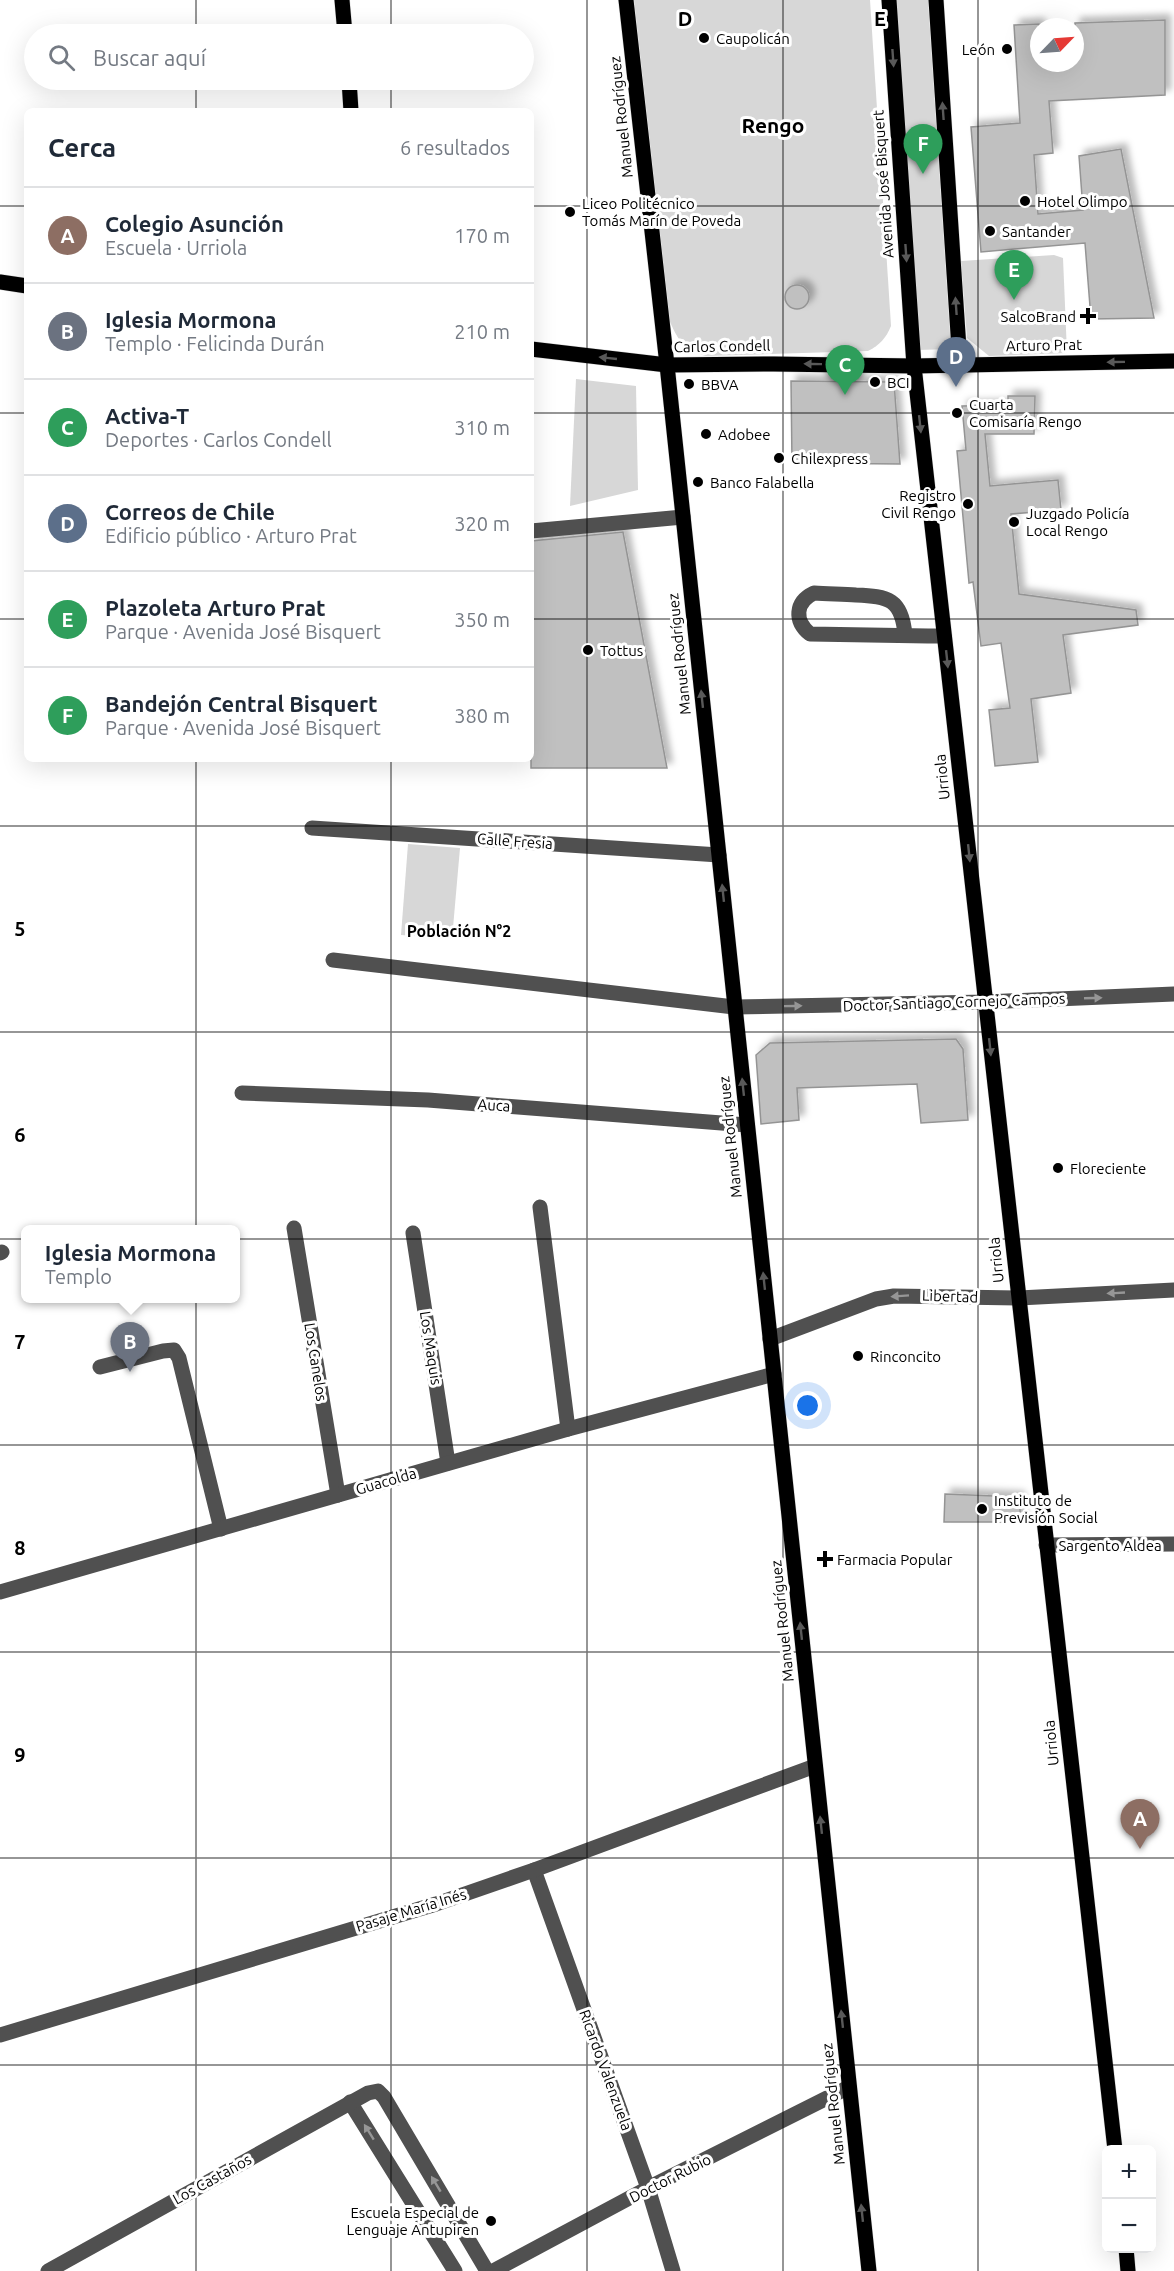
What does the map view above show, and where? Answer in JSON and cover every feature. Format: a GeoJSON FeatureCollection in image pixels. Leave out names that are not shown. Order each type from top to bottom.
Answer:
{"type":"FeatureCollection","features":[{"type":"Feature","properties":{"kind":"main road"},"geometry":{"type":"LineString","coordinates":[[342,0],[344,24]]}},
{"type":"Feature","properties":{"kind":"main road","name":"Manuel Rodríguez"},"geometry":{"type":"LineString","coordinates":[[626,0],[667,365],[869,2271]]}},
{"type":"Feature","properties":{"kind":"main road","name":"Avenida José Bisquert"},"geometry":{"type":"LineString","coordinates":[[888,0],[914,366]]}},
{"type":"Feature","properties":{"kind":"main road"},"geometry":{"type":"LineString","coordinates":[[936,0],[960,364]]}},
{"type":"Feature","properties":{"kind":"main road"},"geometry":{"type":"LineString","coordinates":[[350,90],[351,108]]}},
{"type":"Feature","properties":{"kind":"main road"},"geometry":{"type":"LineString","coordinates":[[0,282],[24,286]]}},
{"type":"Feature","properties":{"kind":"main road","name":"Carlos Condell"},"geometry":{"type":"LineString","coordinates":[[534,350],[667,365],[914,366]]}},
{"type":"Feature","properties":{"kind":"main road","name":"Arturo Prat"},"geometry":{"type":"LineString","coordinates":[[914,366],[1174,361]]}},
{"type":"Feature","properties":{"kind":"main road","name":"Urriola"},"geometry":{"type":"LineString","coordinates":[[914,366],[1114,2145]]}},
{"type":"Feature","properties":{"kind":"main road"},"geometry":{"type":"LineString","coordinates":[[1126,2253],[1128,2271]]}},
{"type":"Feature","properties":{"kind":"street"},"geometry":{"type":"LineString","coordinates":[[534,531],[683,517]]}},
{"type":"Feature","properties":{"kind":"street"},"geometry":{"type":"LineString","coordinates":[[905,635],[901,614],[895,605],[882,596],[814,593],[808,596],[799,607],[799,621],[810,634],[944,636]]}},
{"type":"Feature","properties":{"kind":"street","name":"Calle Fresia"},"geometry":{"type":"LineString","coordinates":[[312,828],[718,855]]}},
{"type":"Feature","properties":{"kind":"street","name":"Doctor Santiago Cornejo Campos"},"geometry":{"type":"LineString","coordinates":[[333,960],[734,1007],[985,1002],[1174,994]]}},
{"type":"Feature","properties":{"kind":"street","name":"Auca"},"geometry":{"type":"LineString","coordinates":[[242,1093],[428,1100],[747,1125]]}},
{"type":"Feature","properties":{"kind":"street"},"geometry":{"type":"LineString","coordinates":[[540,1207],[568,1429]]}},
{"type":"Feature","properties":{"kind":"street","name":"Los Canelos"},"geometry":{"type":"LineString","coordinates":[[294,1228],[338,1495]]}},
{"type":"Feature","properties":{"kind":"street","name":"Los Maquis"},"geometry":{"type":"LineString","coordinates":[[413,1233],[448,1463]]}},
{"type":"Feature","properties":{"kind":"street","name":"Libertad"},"geometry":{"type":"LineString","coordinates":[[770,1339],[876,1299],[894,1296],[1019,1298],[1174,1290]]}},
{"type":"Feature","properties":{"kind":"street"},"geometry":{"type":"LineString","coordinates":[[100,1367],[174,1350],[179,1358],[221,1529]]}},
{"type":"Feature","properties":{"kind":"street","name":"Guacolda"},"geometry":{"type":"LineString","coordinates":[[0,1592],[568,1429],[774,1374]]}},
{"type":"Feature","properties":{"kind":"street","name":"Sargento Aldea"},"geometry":{"type":"LineString","coordinates":[[1046,1545],[1174,1544]]}},
{"type":"Feature","properties":{"kind":"street","name":"Pasaje María Inés"},"geometry":{"type":"LineString","coordinates":[[0,2035],[436,1904],[815,1766]]}},
{"type":"Feature","properties":{"kind":"street","name":"Ricardo Valenzuela"},"geometry":{"type":"LineString","coordinates":[[534,1870],[648,2188],[673,2271]]}},
{"type":"Feature","properties":{"kind":"street","name":"Doctor Rubio"},"geometry":{"type":"LineString","coordinates":[[493,2271],[648,2188],[849,2087]]}},
{"type":"Feature","properties":{"kind":"street","name":"Los Castaños"},"geometry":{"type":"LineString","coordinates":[[48,2271],[350,2102],[378,2091],[384,2097],[487,2271]]}},
{"type":"Feature","properties":{"kind":"street"},"geometry":{"type":"LineString","coordinates":[[350,2102],[455,2271]]}},
{"type":"Feature","properties":{"kind":"shaded area"},"geometry":{"type":"Polygon","coordinates":[[[634,0],[870,0],[891,326],[885,338],[876,346],[868,351],[706,356],[688,348],[676,335],[670,322],[634,0]]]}},
{"type":"Feature","properties":{"kind":"shaded area"},"geometry":{"type":"Polygon","coordinates":[[[894,0],[928,0],[951,349],[918,350],[894,0]]]}},
{"type":"Feature","properties":{"kind":"shaded area"},"geometry":{"type":"Polygon","coordinates":[[[1054,255],[1063,258],[1067,353],[989,356],[967,338],[961,261],[1054,255]]]}},
{"type":"Feature","properties":{"kind":"shaded area"},"geometry":{"type":"Polygon","coordinates":[[[576,379],[636,386],[638,490],[570,506],[576,379]]]}},
{"type":"Feature","properties":{"kind":"shaded area"},"geometry":{"type":"Polygon","coordinates":[[[408,844],[460,848],[452,939],[401,935],[408,844]]]}},
{"type":"Feature","properties":{"kind":"building"},"geometry":{"type":"Polygon","coordinates":[[[1165,20],[1165,95],[1049,101],[1053,153],[1034,155],[1038,214],[1083,210],[1079,156],[1121,149],[1154,318],[1091,319],[1085,243],[981,252],[971,127],[1020,123],[1014,25],[1030,24],[1030,72],[1084,72],[1084,23],[1165,20]]]}},
{"type":"Feature","properties":{"kind":"building"},"geometry":{"type":"Polygon","coordinates":[[[797,285],[806,288],[809,297],[806,306],[797,309],[788,306],[785,297],[788,288],[797,285]]]}},
{"type":"Feature","properties":{"kind":"building"},"geometry":{"type":"Polygon","coordinates":[[[791,381],[894,382],[900,464],[792,463],[791,381]]]}},
{"type":"Feature","properties":{"kind":"building"},"geometry":{"type":"Polygon","coordinates":[[[1008,396],[1035,396],[1034,434],[985,434],[990,486],[1058,480],[1061,510],[1011,514],[1019,594],[1136,610],[1138,625],[1063,635],[1071,693],[1031,699],[1038,762],[995,766],[989,710],[1010,708],[1001,643],[981,646],[973,582],[969,583],[957,451],[966,450],[962,406],[1008,405],[1008,396]]]}},
{"type":"Feature","properties":{"kind":"building","name":"Tottus"},"geometry":{"type":"Polygon","coordinates":[[[623,532],[667,768],[531,768],[531,762],[534,762],[534,541],[623,532]]]}},
{"type":"Feature","properties":{"kind":"building"},"geometry":{"type":"Polygon","coordinates":[[[956,1039],[963,1049],[968,1120],[921,1123],[917,1084],[797,1088],[799,1120],[761,1124],[756,1055],[770,1043],[956,1039]]]}},
{"type":"Feature","properties":{"kind":"building","name":"Instituto de Previsión Social"},"geometry":{"type":"Polygon","coordinates":[[[945,1494],[1019,1497],[1021,1522],[944,1522],[945,1494]]]}},
{"type":"Feature","properties":{"kind":"place","name":"Caupolicán"},"geometry":{"type":"Point","coordinates":[704,38]}},
{"type":"Feature","properties":{"kind":"place","name":"León"},"geometry":{"type":"Point","coordinates":[1007,49]}},
{"type":"Feature","properties":{"kind":"place","name":"Bandejón Central Bisquert"},"geometry":{"type":"Point","coordinates":[923,174]}},
{"type":"Feature","properties":{"kind":"place","name":"Hotel Olimpo"},"geometry":{"type":"Point","coordinates":[1025,201]}},
{"type":"Feature","properties":{"kind":"place","name":"Liceo Politécnico Tomás Marín de Poveda"},"geometry":{"type":"Point","coordinates":[570,212]}},
{"type":"Feature","properties":{"kind":"place","name":"Santander"},"geometry":{"type":"Point","coordinates":[990,231]}},
{"type":"Feature","properties":{"kind":"place","name":"Plazoleta Arturo Prat"},"geometry":{"type":"Point","coordinates":[1014,300]}},
{"type":"Feature","properties":{"kind":"place","name":"SalcoBrand"},"geometry":{"type":"Point","coordinates":[1088,316]}},
{"type":"Feature","properties":{"kind":"place","name":"BCI"},"geometry":{"type":"Point","coordinates":[875,382]}},
{"type":"Feature","properties":{"kind":"place","name":"BBVA"},"geometry":{"type":"Point","coordinates":[689,384]}},
{"type":"Feature","properties":{"kind":"place","name":"Correos de Chile"},"geometry":{"type":"Point","coordinates":[956,387]}},
{"type":"Feature","properties":{"kind":"place","name":"Activa-T"},"geometry":{"type":"Point","coordinates":[845,395]}},
{"type":"Feature","properties":{"kind":"place","name":"Cuarta Comisaría Rengo"},"geometry":{"type":"Point","coordinates":[957,413]}},
{"type":"Feature","properties":{"kind":"place","name":"Adobee"},"geometry":{"type":"Point","coordinates":[706,434]}},
{"type":"Feature","properties":{"kind":"place","name":"Chilexpress"},"geometry":{"type":"Point","coordinates":[779,458]}},
{"type":"Feature","properties":{"kind":"place","name":"Banco Falabella"},"geometry":{"type":"Point","coordinates":[698,482]}},
{"type":"Feature","properties":{"kind":"place","name":"Registro Civil Rengo"},"geometry":{"type":"Point","coordinates":[968,504]}},
{"type":"Feature","properties":{"kind":"place","name":"Juzgado Policía Local Rengo"},"geometry":{"type":"Point","coordinates":[1014,522]}},
{"type":"Feature","properties":{"kind":"place","name":"Tottus"},"geometry":{"type":"Point","coordinates":[588,650]}},
{"type":"Feature","properties":{"kind":"place","name":"Floreciente"},"geometry":{"type":"Point","coordinates":[1058,1168]}},
{"type":"Feature","properties":{"kind":"place","name":"Rinconcito"},"geometry":{"type":"Point","coordinates":[858,1356]}},
{"type":"Feature","properties":{"kind":"place","name":"Iglesia Mormona"},"geometry":{"type":"Point","coordinates":[130,1372]}},
{"type":"Feature","properties":{"kind":"place","name":"Instituto de Previsión Social"},"geometry":{"type":"Point","coordinates":[982,1509]}},
{"type":"Feature","properties":{"kind":"place","name":"Farmacia Popular"},"geometry":{"type":"Point","coordinates":[825,1559]}},
{"type":"Feature","properties":{"kind":"place","name":"Colegio Asunción"},"geometry":{"type":"Point","coordinates":[1140,1849]}},
{"type":"Feature","properties":{"kind":"place","name":"Escuela Especial de Lenguaje Antupiren"},"geometry":{"type":"Point","coordinates":[491,2221]}},
{"type":"Feature","properties":{"kind":"district","name":"Rengo"},"geometry":{"type":"Point","coordinates":[773,125]}},
{"type":"Feature","properties":{"kind":"district","name":"Población N°2"},"geometry":{"type":"Point","coordinates":[459,931]}}]}
